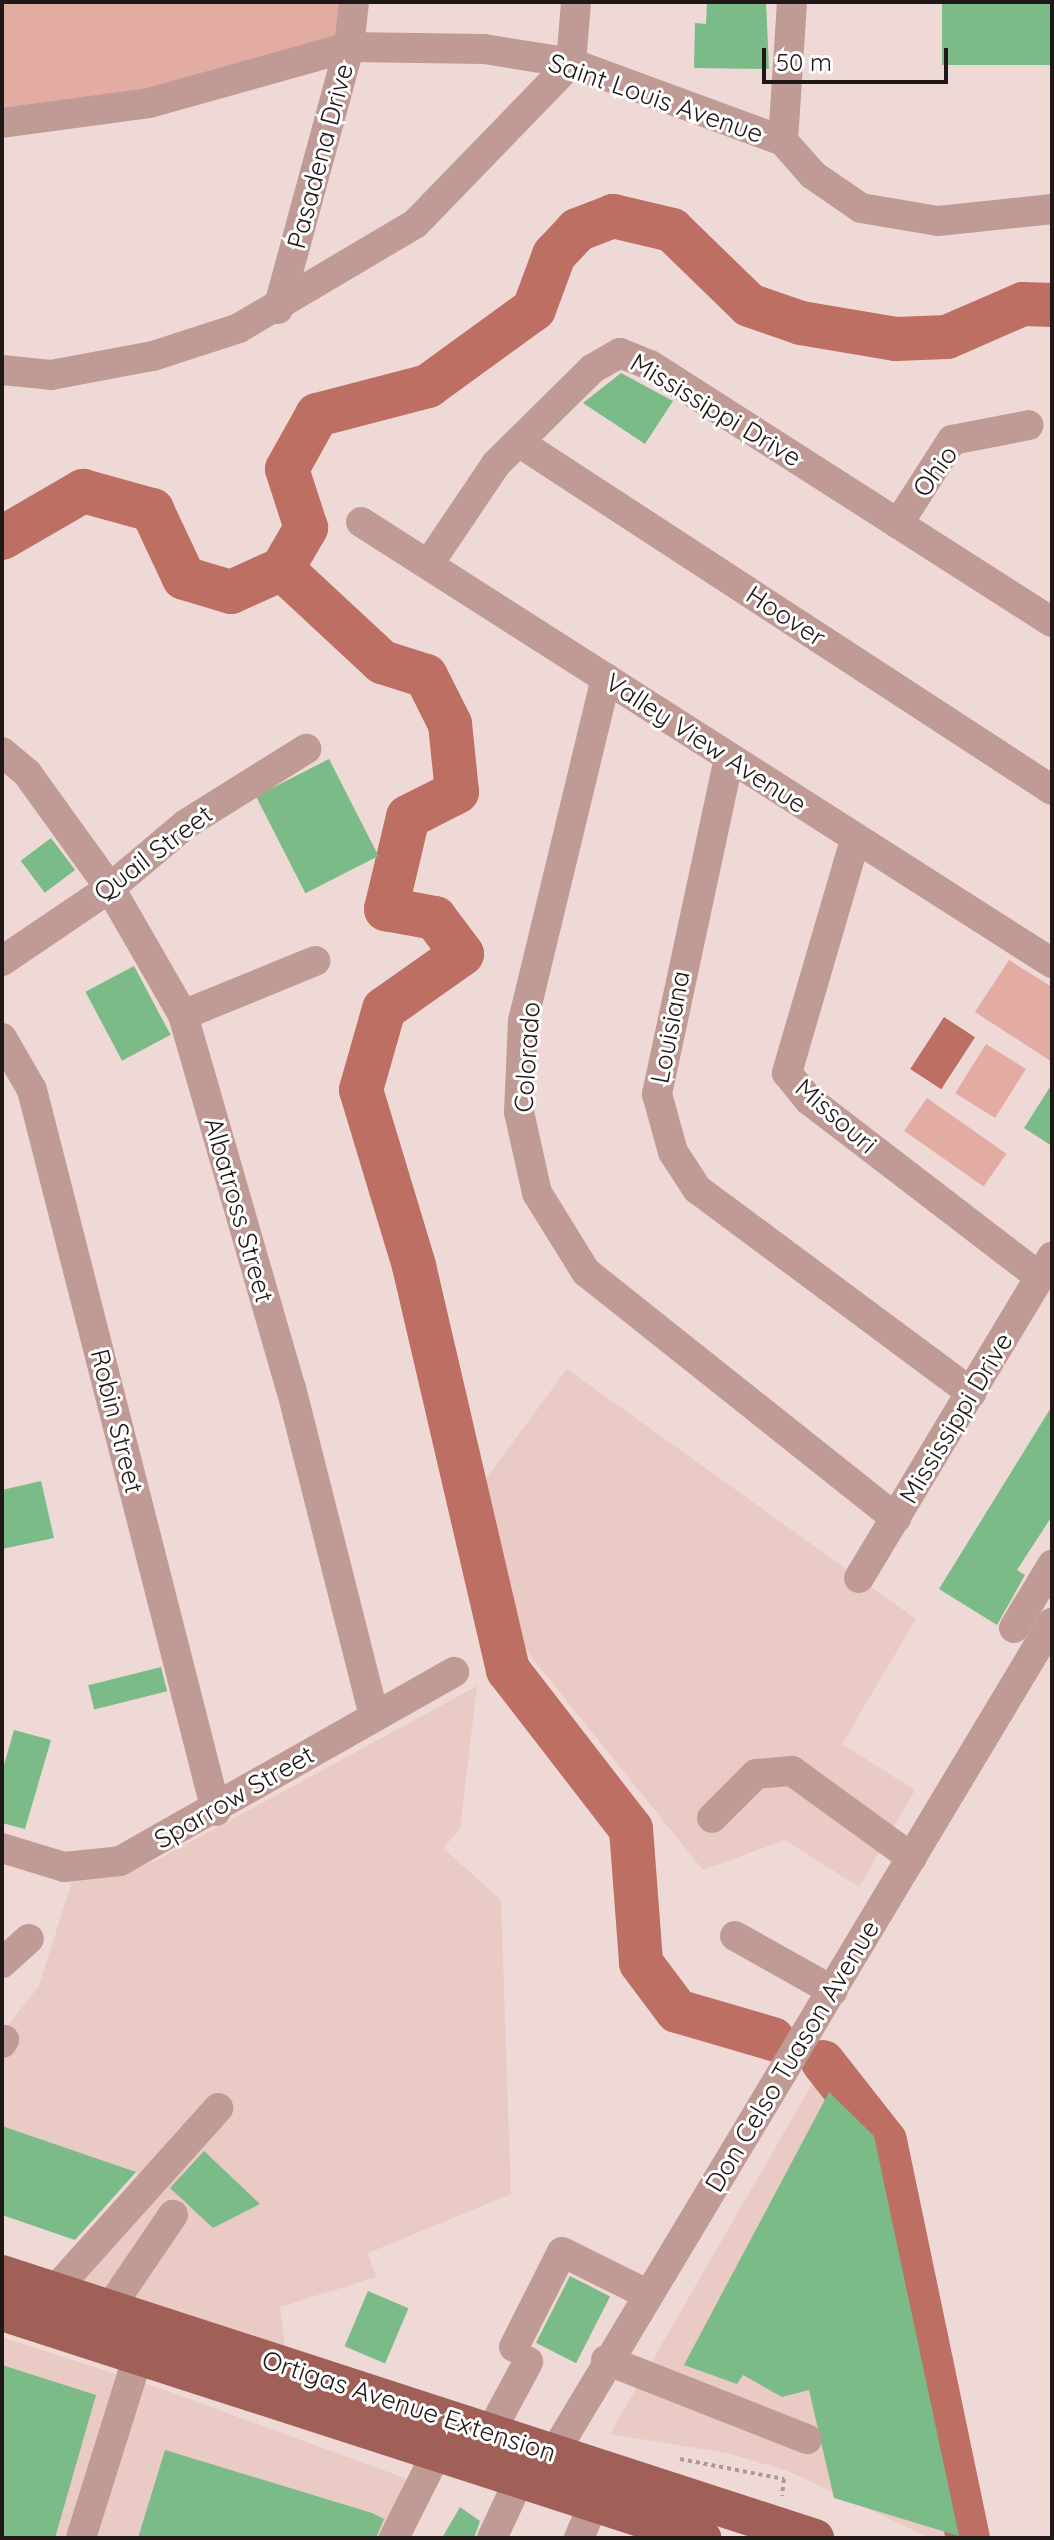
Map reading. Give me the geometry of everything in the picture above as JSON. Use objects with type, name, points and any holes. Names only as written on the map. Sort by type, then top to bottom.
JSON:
[{"type":"main road","name":"Ortigas Avenue Extension","points":[[2,2274],[815,2538]]},
{"type":"main road","name":"Ortigas Avenue Extension","points":[[2,2312],[520,2478],[594,2503],[660,2531],[702,2538]]},
{"type":"street","name":"Pasadena Drive","points":[[278,309],[349,47],[354,2]]},
{"type":"street","points":[[2,370],[51,375],[153,356],[278,309],[415,224],[571,63],[576,2]]},
{"type":"street","points":[[783,141],[792,2]]},
{"type":"street","name":"Saint Louis Avenue","points":[[2,123],[149,103],[349,47],[484,49],[571,63],[783,141],[813,175],[861,208],[938,221],[1052,209]]},
{"type":"street","name":"Mississippi Drive","points":[[430,562],[496,464],[606,357],[634,355],[1052,622]]},
{"type":"street","name":"Ohio","points":[[898,524],[952,440],[1029,425]]},
{"type":"street","name":"Hoover","points":[[520,443],[1052,790]]},
{"type":"street","name":"Valley View Avenue","points":[[361,522],[430,562],[855,840],[1052,963]]},
{"type":"street","name":"Colorado","points":[[606,678],[523,1021],[519,1112],[537,1193],[586,1272],[896,1519]]},
{"type":"street","name":"Quail Street","points":[[2,961],[110,888],[186,824],[306,749]]},
{"type":"street","name":"Albatross Street","points":[[2,752],[27,773],[110,888],[183,1015],[291,1388],[374,1716]]},
{"type":"street","name":"Louisiana","points":[[729,758],[657,1094],[673,1152],[697,1189],[972,1393]]},
{"type":"street","name":"Missouri","points":[[855,840],[787,1073],[809,1100],[1046,1267]]},
{"type":"street","points":[[183,1015],[315,961]]},
{"type":"street","name":"Robin Street","points":[[2,1038],[32,1090],[216,1811]]},
{"type":"street","name":"Mississippi Drive","points":[[859,1578],[1046,1267]]},
{"type":"street","points":[[1014,1628],[1052,1565]]},
{"type":"street","name":"Don Celso Tuason Avenue","points":[[520,2478],[554,2453],[645,2293],[833,1991],[1052,1623]]},
{"type":"street","name":"Sparrow Street","points":[[2,1848],[92,1868],[216,1811],[454,1672]]},
{"type":"street","points":[[712,1818],[756,1774],[792,1771],[912,1858]]},
{"type":"street","points":[[735,1936],[833,1991]]},
{"type":"street","points":[[2,1963],[29,1939]]},
{"type":"street","points":[[54,2291],[218,2108]]},
{"type":"street","points":[[109,2309],[173,2215]]},
{"type":"street","points":[[490,2433],[562,2252],[645,2293]]},
{"type":"street","points":[[81,2538],[138,2356]]},
{"type":"street","points":[[606,2360],[807,2439]]},
{"type":"street","points":[[394,2538],[437,2452]]},
{"type":"street","points":[[492,2538],[520,2478]]},
{"type":"street","points":[[579,2538],[594,2503]]},
{"type":"path","points":[[681,2459],[784,2479]]},
{"type":"shaded area","points":[[2,2],[345,2],[340,38],[113,99],[2,111]]},
{"type":"shaded area","points":[[1009,960],[1052,987],[1052,1062],[975,1012]]},
{"type":"shaded area","points":[[944,1017],[975,1037],[941,1089],[910,1069]]},
{"type":"shaded area","points":[[986,1044],[1026,1069],[995,1118],[955,1093]]},
{"type":"shaded area","points":[[927,1098],[1006,1154],[984,1186],[904,1131]]},
{"type":"shaded area","points":[[567,1369],[916,1619],[842,1744],[915,1790],[859,1887],[785,1840],[703,1870],[525,1649],[486,1478]]},
{"type":"shaded area","points":[[477,1686],[460,1829],[443,1848],[501,1900],[511,2194],[368,2253],[376,2277],[280,2307],[286,2353],[79,2283],[147,2176],[2,2126],[2,2033],[39,1986],[73,1878],[122,1873],[159,1859]]},
{"type":"shaded area","points":[[823,2065],[892,2133],[976,2538],[930,2538],[788,2471],[727,2453],[610,2434]]},
{"type":"shaded area","points":[[2,2337],[159,2388],[410,2480],[383,2538],[2,2538]]},
{"type":"building","points":[[707,2],[766,2],[769,69],[694,68],[695,23],[706,24]]},
{"type":"building","points":[[942,2],[1052,2],[1052,65],[942,65]]},
{"type":"building","points":[[621,373],[673,401],[645,444],[583,403]]},
{"type":"building","points":[[329,759],[378,856],[305,893],[256,796]]},
{"type":"building","points":[[51,838],[75,870],[45,893],[21,861]]},
{"type":"building","points":[[134,966],[171,1035],[122,1061],[85,992]]},
{"type":"building","points":[[1052,1084],[1052,1146],[1024,1128]]},
{"type":"building","points":[[1052,1406],[1052,1516],[1017,1570],[1025,1575],[997,1625],[939,1589]]},
{"type":"building","points":[[41,1481],[54,1538],[2,1549],[2,1490]]},
{"type":"building","points":[[161,1667],[167,1691],[94,1709],[88,1685]]},
{"type":"building","points":[[14,1730],[51,1740],[25,1829],[2,1823],[2,1772]]},
{"type":"building","points":[[829,2092],[874,2136],[959,2536],[834,2498],[809,2390],[782,2397],[743,2375],[737,2384],[684,2365]]},
{"type":"building","points":[[2,2126],[136,2172],[75,2240],[2,2215]]},
{"type":"building","points":[[204,2151],[260,2204],[213,2228],[170,2188]]},
{"type":"building","points":[[570,2276],[610,2296],[576,2363],[536,2343]]},
{"type":"building","points":[[368,2291],[409,2308],[385,2363],[345,2346]]},
{"type":"building","points":[[2,2365],[96,2395],[55,2538],[2,2538]]},
{"type":"building","points":[[165,2450],[384,2519],[376,2538],[138,2538]]},
{"type":"building","points":[[460,2507],[480,2521],[474,2538],[442,2538]]},
{"type":"waterway","points":[[2,538],[83,491],[152,510],[184,578],[231,592],[282,569],[306,528],[287,469],[317,415],[428,386],[534,309],[554,255],[577,230],[613,216],[672,230],[749,305],[801,323],[896,339],[947,337],[1023,304],[1052,305]]},
{"type":"waterway","points":[[282,569],[382,662],[426,676],[450,724],[457,792],[408,817],[386,909],[435,918],[462,954],[384,1009],[361,1090],[414,1266],[508,1670],[631,1829],[641,1963],[677,2011],[773,2039]]},
{"type":"waterway","points":[[823,2062],[885,2141],[968,2538]]}]
